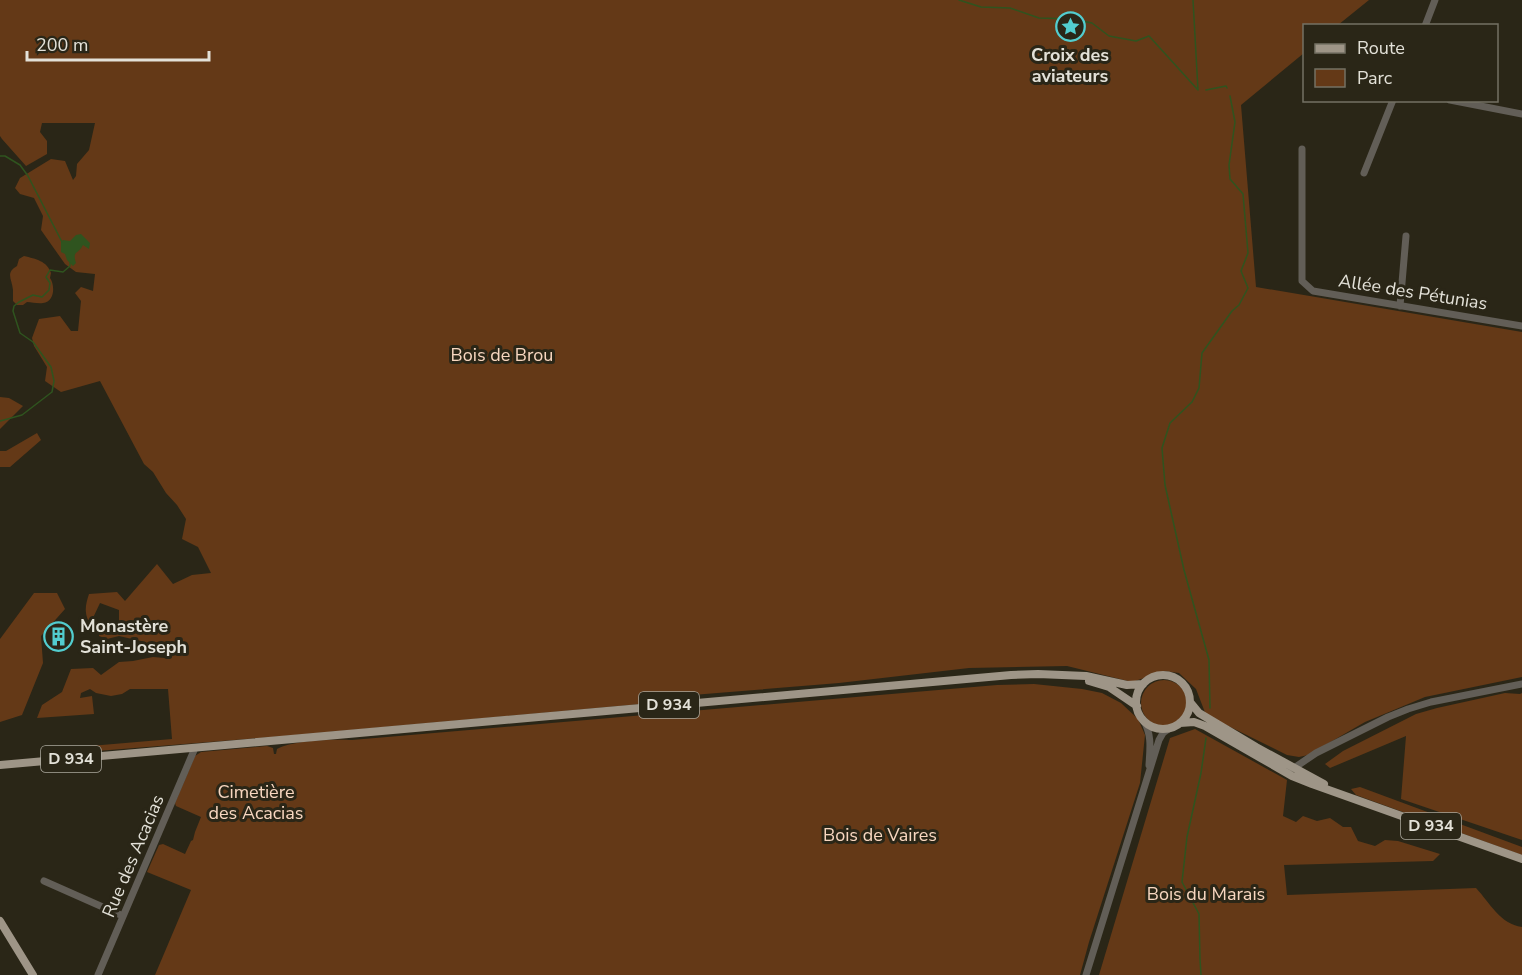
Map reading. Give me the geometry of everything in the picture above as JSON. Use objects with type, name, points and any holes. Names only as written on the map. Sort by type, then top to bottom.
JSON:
[{"type":"main road","name":"D 934","points":[[0,765],[1011,675],[1063,674],[1094,677],[1127,685],[1143,684]]},
{"type":"main road","name":"D 934","points":[[1063,674],[1109,687],[1137,706]]},
{"type":"main road","points":[[1162,675],[1179,680],[1189,694],[1190,702],[1185,717],[1180,723],[1161,729],[1144,721],[1139,714],[1137,697],[1143,684],[1153,677],[1162,675]]},
{"type":"main road","name":"D 934","points":[[1190,702],[1199,713],[1340,794]]},
{"type":"main road","name":"D 934","points":[[1180,723],[1194,722],[1205,726],[1292,776],[1522,859]]},
{"type":"main road","points":[[0,921],[33,975]]},
{"type":"street","points":[[1426,24],[1436,0]]},
{"type":"street","points":[[1364,173],[1392,102]]},
{"type":"street","points":[[1460,102],[1522,114]]},
{"type":"street","name":"Allée des Pétunias","points":[[1302,149],[1302,281],[1313,291],[1522,326]]},
{"type":"street","points":[[1400,306],[1406,236]]},
{"type":"street","points":[[1249,752],[1265,757],[1288,769],[1294,768],[1316,753],[1408,709],[1431,702],[1522,684]]},
{"type":"street","points":[[1144,721],[1150,738],[1148,777]]},
{"type":"street","points":[[1086,975],[1160,740],[1163,733],[1170,728]]},
{"type":"street","name":"Rue des Acacias","points":[[98,975],[195,748]]},
{"type":"street","points":[[44,881],[123,916]]},
{"type":"green space","name":"Bois de Brou","points":[[0,0],[1369,0],[1339,24],[1303,24],[1303,54],[1241,105],[1256,287],[1522,332],[1522,677],[1425,697],[1365,722],[1308,755],[1299,757],[1287,755],[1206,715],[1196,689],[1179,673],[1165,671],[1132,682],[1067,666],[969,668],[839,683],[680,696],[652,703],[97,751],[55,750],[172,739],[168,689],[130,689],[122,694],[111,696],[96,693],[90,689],[81,693],[80,698],[92,696],[94,714],[37,718],[42,705],[62,692],[71,669],[93,668],[101,675],[119,662],[153,657],[165,658],[166,653],[141,641],[119,636],[107,639],[99,636],[100,626],[119,622],[119,610],[100,603],[92,620],[88,620],[86,607],[89,594],[117,592],[125,601],[157,564],[173,584],[192,575],[211,573],[198,547],[182,539],[186,519],[153,472],[144,464],[100,381],[61,392],[45,381],[47,367],[34,346],[32,338],[39,319],[60,316],[71,331],[78,331],[81,301],[75,293],[81,287],[93,291],[95,274],[76,272],[65,264],[41,230],[43,216],[34,198],[20,194],[15,188],[20,178],[51,159],[65,161],[73,180],[76,176],[77,164],[89,150],[95,123],[42,123],[40,132],[47,141],[47,154],[26,166],[0,136]]},
{"type":"green space","points":[[24,256],[40,261],[51,273],[53,293],[47,302],[27,302],[17,305],[13,301],[10,274],[17,266],[19,259]]},
{"type":"green space","points":[[0,397],[9,398],[23,406],[0,429]]},
{"type":"green space","points":[[37,433],[41,440],[10,467],[0,467],[0,451],[6,451]]},
{"type":"green space","points":[[34,593],[57,593],[65,609],[41,636],[43,663],[22,715],[0,722],[0,639]]},
{"type":"green space","points":[[1164,680],[1180,687],[1187,703],[1180,719],[1164,726],[1148,719],[1141,703],[1148,687]]},
{"type":"green space","name":"Bois de Vaires","points":[[1034,684],[1102,693],[1121,703],[1138,719],[1145,735],[1140,783],[1080,975],[155,975],[191,890],[147,872],[159,845],[163,844],[185,854],[193,840],[201,817],[176,806],[175,803],[195,756],[201,752],[267,746],[273,748],[276,754],[277,749],[284,746],[313,741],[352,740],[997,685]]},
{"type":"green space","points":[[1505,693],[1522,693],[1522,840],[1401,799],[1406,736],[1330,768],[1325,764],[1343,751],[1416,714]]},
{"type":"green space","name":"Bois du Marais","points":[[1195,729],[1287,780],[1283,816],[1296,822],[1303,816],[1317,821],[1330,818],[1343,827],[1351,827],[1358,841],[1375,846],[1385,840],[1398,841],[1440,854],[1433,861],[1284,865],[1287,895],[1476,888],[1501,917],[1522,927],[1522,975],[1099,975],[1170,738]]},
{"type":"green space","points":[[1360,787],[1522,847],[1522,855],[1356,795],[1351,789]]},
{"type":"shaded area","points":[[81,234],[90,243],[89,249],[83,245],[75,254],[76,263],[73,266],[61,252],[61,242],[70,241],[76,235]]},
{"type":"waterway","points":[[959,0],[981,7],[1010,8],[1039,18],[1072,19],[1092,23],[1109,36],[1136,41],[1149,36],[1198,90]]},
{"type":"waterway","points":[[1193,0],[1198,90]]},
{"type":"waterway","points":[[1206,90],[1226,86],[1227,88]]},
{"type":"waterway","points":[[1210,708],[1209,660],[1184,570],[1165,485],[1162,448],[1170,423],[1192,402],[1199,388],[1202,353],[1232,311],[1239,305],[1248,288],[1241,271],[1248,253],[1243,194],[1230,179],[1229,165],[1235,122],[1230,96]]},
{"type":"waterway","points":[[0,156],[5,156],[20,165],[28,176],[62,242]]},
{"type":"waterway","points":[[0,421],[22,415],[52,392],[54,381],[51,367],[33,342],[20,333],[13,311],[14,306],[33,295],[42,297],[49,290],[50,283],[46,277],[50,270],[63,272],[70,266],[70,263]]},
{"type":"waterway","points":[[1201,975],[1199,914],[1182,882],[1187,837],[1206,738]]},
{"type":"place","name":"Croix des aviateurs","points":[[1070,26]]},
{"type":"place","name":"Monastère Saint-Joseph","points":[[59,636]]},
{"type":"park label","name":"Cimetière des Acacias","points":[[256,802]]}]
